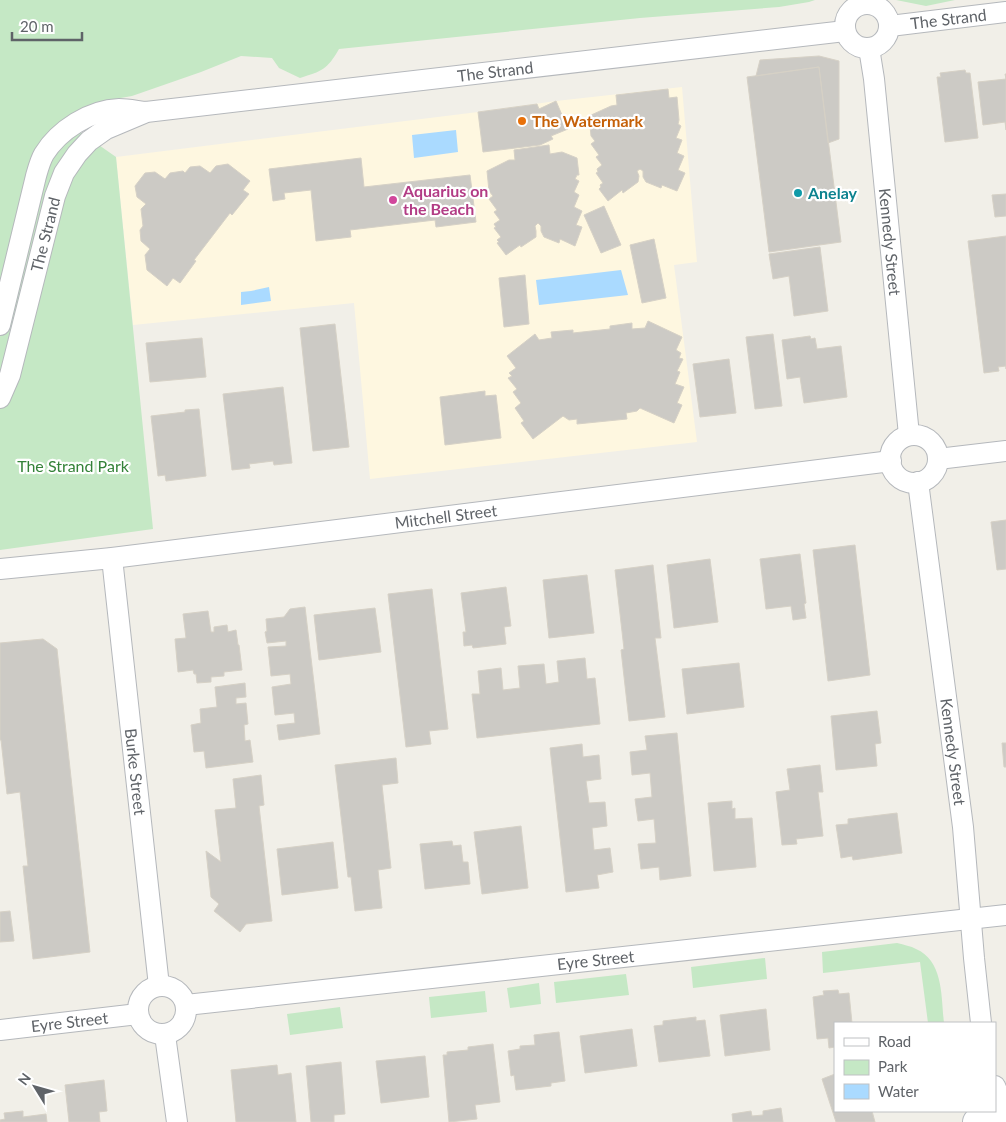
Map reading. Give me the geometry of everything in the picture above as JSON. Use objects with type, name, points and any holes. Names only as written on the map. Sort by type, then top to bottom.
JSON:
[{"type":"main road","points":[[977,1122],[991,1112]]},
{"type":"street","points":[[865,4],[872,4],[885,12],[890,26],[886,38],[876,47],[869,48],[856,46],[847,37],[845,30],[847,16],[851,10],[865,4]]},
{"type":"street","name":"The Strand","points":[[890,26],[1006,12]]},
{"type":"street","name":"The Strand","points":[[0,325],[36,176],[44,155],[56,139],[75,123],[90,116],[119,109],[146,112],[845,30]]},
{"type":"street","name":"Kennedy Street","points":[[869,48],[874,79],[909,436]]},
{"type":"street","name":"The Strand","points":[[0,398],[10,375],[55,196],[64,173],[89,141],[106,129],[146,112]]},
{"type":"street","points":[[909,436],[923,436],[930,440],[937,452],[938,459],[934,472],[930,477],[918,482],[903,480],[893,469],[891,461],[891,454],[897,442],[909,436]]},
{"type":"street","points":[[938,459],[1006,452]]},
{"type":"street","name":"Mitchell Street","points":[[0,568],[112,558],[891,461]]},
{"type":"street","name":"Kennedy Street","points":[[918,482],[964,827],[981,1022]]},
{"type":"street","name":"Burke Street","points":[[112,558],[159,986]]},
{"type":"street","name":"Eyre Street","points":[[186,1005],[1006,915]]},
{"type":"street","points":[[159,986],[174,988],[180,993],[184,998],[187,1013],[180,1028],[165,1035],[150,1032],[144,1027],[138,1014],[138,1006],[145,992],[159,986]]},
{"type":"street","name":"Eyre Street","points":[[0,1030],[138,1014]]},
{"type":"street","points":[[165,1035],[177,1122]]},
{"type":"shaded area","points":[[682,87],[697,262],[674,265],[697,442],[370,479],[354,303],[133,325],[116,157],[556,101]]},
{"type":"green space","name":"The Strand Park","points":[[0,0],[815,0],[779,7],[640,18],[339,49],[323,69],[300,78],[279,68],[272,58],[241,56],[132,96],[98,102],[66,122],[116,157],[153,529],[0,550]]},
{"type":"green space","points":[[896,0],[955,0],[926,6]]},
{"type":"green space","points":[[897,943],[916,949],[932,962],[936,971],[941,992],[944,1022],[928,1022],[920,962],[823,973],[822,952]]},
{"type":"green space","points":[[765,958],[767,979],[693,988],[691,967]]},
{"type":"green space","points":[[626,974],[629,995],[556,1003],[554,982]]},
{"type":"green space","points":[[539,983],[541,1004],[510,1008],[507,988]]},
{"type":"green space","points":[[485,991],[487,1012],[431,1018],[429,997]]},
{"type":"green space","points":[[340,1007],[343,1028],[290,1035],[287,1014]]},
{"type":"water","points":[[456,130],[458,152],[414,158],[412,135]]},
{"type":"water","points":[[621,270],[628,295],[539,305],[536,280]]},
{"type":"water","points":[[269,287],[271,301],[241,305],[241,292]]},
{"type":"building","points":[[819,56],[839,61],[839,139],[828,143],[819,67],[756,76],[760,60]]},
{"type":"building","name":"Anelay","points":[[819,67],[841,242],[769,252],[747,77]]},
{"type":"building","points":[[965,70],[966,73],[970,73],[978,138],[945,142],[937,77],[941,77],[940,73]]},
{"type":"building","points":[[1006,79],[1006,130],[1005,122],[983,125],[978,82]]},
{"type":"building","points":[[668,89],[669,98],[677,97],[678,124],[681,126],[676,138],[682,140],[677,153],[684,156],[678,170],[685,173],[677,191],[662,185],[661,188],[646,182],[643,177],[643,171],[640,169],[637,171],[639,176],[638,182],[623,193],[622,190],[608,201],[599,189],[603,183],[596,173],[598,172],[597,169],[602,165],[596,157],[599,155],[591,144],[595,141],[591,136],[589,116],[617,105],[616,95]]},
{"type":"building","name":"The Watermark","points":[[556,101],[568,129],[551,136],[553,139],[540,145],[483,152],[478,112],[537,104],[539,109]]},
{"type":"building","points":[[549,145],[550,154],[562,152],[577,158],[579,175],[575,179],[579,181],[574,192],[579,195],[574,207],[582,211],[576,225],[582,227],[575,246],[560,239],[559,243],[544,237],[541,226],[538,223],[535,226],[536,237],[506,255],[497,243],[499,242],[497,240],[501,237],[494,228],[496,227],[494,224],[500,220],[494,212],[497,210],[489,199],[493,196],[489,191],[487,171],[509,160],[515,160],[514,150]]},
{"type":"building","name":"Aquarius on the Beach","points":[[361,158],[364,187],[470,175],[476,222],[436,227],[435,220],[350,230],[351,237],[316,241],[311,190],[284,193],[285,199],[273,201],[269,169]]},
{"type":"building","points":[[228,164],[250,181],[243,190],[249,194],[232,215],[230,213],[194,260],[196,261],[180,283],[173,278],[167,286],[147,270],[145,255],[150,249],[141,241],[140,230],[143,226],[141,209],[146,204],[137,197],[135,186],[145,173],[155,172],[165,179],[170,173],[183,171],[185,173],[190,167],[200,166],[210,173],[216,166]]},
{"type":"building","points":[[1006,194],[1006,216],[995,217],[992,195]]},
{"type":"building","points":[[604,206],[621,245],[601,253],[584,215]]},
{"type":"building","points":[[1006,236],[1006,366],[998,367],[999,371],[984,373],[968,241]]},
{"type":"building","points":[[654,239],[666,298],[642,303],[630,245]]},
{"type":"building","points":[[820,247],[828,311],[794,316],[789,276],[773,279],[769,254]]},
{"type":"building","points":[[525,275],[529,324],[504,327],[499,278]]},
{"type":"building","points":[[648,321],[682,337],[676,350],[681,353],[679,358],[683,359],[677,371],[680,372],[675,384],[684,387],[677,403],[682,405],[674,423],[640,408],[637,411],[626,413],[627,419],[577,424],[577,419],[569,420],[563,416],[533,439],[521,423],[524,421],[515,408],[521,403],[513,392],[517,389],[508,378],[512,376],[509,373],[516,368],[507,356],[535,334],[539,340],[552,338],[551,332],[573,330],[573,333],[610,329],[610,326],[632,323],[632,329],[645,328]]},
{"type":"building","points":[[335,324],[349,447],[313,451],[300,328]]},
{"type":"building","points":[[773,334],[782,406],[755,409],[746,337]]},
{"type":"building","points":[[810,336],[811,339],[815,338],[817,349],[841,346],[847,397],[804,403],[800,377],[787,379],[782,340]]},
{"type":"building","points":[[202,338],[206,377],[150,382],[146,343]]},
{"type":"building","points":[[729,359],[736,413],[700,417],[693,364]]},
{"type":"building","points":[[283,387],[292,463],[274,465],[273,461],[249,464],[250,468],[232,470],[223,394]]},
{"type":"building","points":[[485,391],[485,396],[496,395],[501,438],[445,445],[440,397]]},
{"type":"building","points":[[199,409],[206,476],[166,481],[165,475],[158,476],[151,416]]},
{"type":"building","points":[[1006,520],[1006,569],[997,570],[991,522]]},
{"type":"building","points":[[855,545],[870,675],[828,681],[813,550]]},
{"type":"building","points":[[800,554],[806,618],[793,620],[791,606],[766,609],[760,559]]},
{"type":"building","points":[[710,559],[718,622],[674,628],[667,565]]},
{"type":"building","points":[[653,565],[661,638],[655,638],[665,717],[629,721],[621,650],[624,649],[615,570]]},
{"type":"building","points":[[587,575],[594,633],[549,638],[543,580]]},
{"type":"building","points":[[506,587],[511,626],[504,627],[506,644],[473,648],[472,645],[464,646],[463,632],[466,632],[461,593]]},
{"type":"building","points":[[432,589],[448,729],[429,731],[431,744],[406,747],[388,594]]},
{"type":"building","points":[[305,607],[320,734],[279,740],[277,725],[295,723],[294,713],[275,715],[272,687],[291,684],[290,674],[271,676],[268,647],[286,646],[286,641],[267,643],[265,632],[267,631],[266,619],[284,617],[290,609]]},
{"type":"building","points":[[375,608],[381,652],[319,660],[314,615]]},
{"type":"building","points":[[208,611],[211,632],[214,632],[214,627],[227,625],[228,632],[236,630],[242,670],[224,672],[224,676],[211,677],[211,682],[197,683],[196,674],[194,674],[193,670],[178,672],[175,639],[186,638],[183,614]]},
{"type":"building","points":[[43,639],[57,649],[90,952],[33,959],[23,866],[28,866],[20,792],[7,794],[0,740],[0,643]]},
{"type":"building","points":[[585,658],[587,679],[595,678],[600,724],[477,738],[472,694],[480,694],[478,671],[501,668],[503,690],[520,688],[518,666],[544,664],[546,684],[559,682],[557,661]]},
{"type":"building","points":[[739,663],[744,707],[687,714],[682,669]]},
{"type":"building","points":[[245,683],[246,697],[236,698],[236,704],[246,703],[248,724],[244,725],[245,741],[250,740],[253,762],[206,768],[204,751],[194,752],[191,725],[201,723],[200,709],[217,707],[215,687]]},
{"type":"building","points":[[877,711],[881,743],[875,744],[877,766],[836,770],[831,716]]},
{"type":"building","points":[[677,733],[691,876],[660,880],[659,867],[641,869],[638,844],[656,843],[654,819],[638,821],[635,799],[652,797],[650,773],[632,775],[630,752],[647,750],[645,736]]},
{"type":"building","points":[[1002,743],[1006,743],[1006,767],[1004,767]]},
{"type":"building","points":[[582,744],[583,757],[599,755],[601,779],[586,781],[589,803],[605,802],[607,826],[592,828],[594,850],[610,848],[613,872],[597,875],[599,888],[566,892],[550,748]]},
{"type":"building","points":[[396,758],[398,783],[382,785],[391,868],[378,870],[382,908],[355,911],[351,877],[348,877],[335,765]]},
{"type":"building","points":[[820,765],[823,792],[818,792],[823,836],[796,839],[797,844],[782,845],[776,792],[790,790],[787,769]]},
{"type":"building","points":[[261,775],[264,805],[259,806],[272,921],[246,924],[240,932],[214,911],[219,904],[211,897],[206,851],[221,862],[215,810],[236,808],[233,779]]},
{"type":"building","points":[[732,801],[732,809],[735,808],[735,819],[752,818],[756,867],[714,871],[708,803]]},
{"type":"building","points":[[897,813],[902,853],[853,860],[852,856],[841,858],[836,825],[848,824],[848,819]]},
{"type":"building","points":[[521,826],[528,888],[482,894],[474,832]]},
{"type":"building","points":[[452,841],[453,846],[461,845],[463,862],[468,862],[470,884],[425,889],[420,844]]},
{"type":"building","points":[[333,842],[338,888],[282,895],[277,849]]},
{"type":"building","points":[[10,911],[14,941],[0,942],[0,912]]},
{"type":"building","points":[[838,990],[839,994],[849,993],[852,1022],[834,1022],[834,1047],[829,1048],[828,1038],[817,1039],[813,997],[824,995],[823,991]]},
{"type":"building","points":[[766,1009],[770,1050],[725,1056],[720,1015]]},
{"type":"building","points":[[696,1017],[696,1021],[705,1020],[710,1056],[659,1062],[654,1026],[663,1025],[663,1021]]},
{"type":"building","points":[[632,1029],[637,1066],[585,1073],[580,1036]]},
{"type":"building","points":[[559,1032],[565,1081],[551,1083],[551,1086],[516,1090],[514,1075],[511,1076],[508,1051],[520,1049],[520,1046],[535,1045],[534,1035]]},
{"type":"building","points":[[493,1044],[500,1102],[475,1105],[477,1119],[449,1122],[443,1055],[447,1055],[447,1052],[468,1050],[468,1047]]},
{"type":"building","points":[[425,1056],[429,1097],[381,1103],[376,1061]]},
{"type":"building","points":[[341,1062],[345,1114],[334,1115],[334,1122],[311,1122],[306,1066]]},
{"type":"building","points":[[277,1065],[278,1075],[291,1073],[296,1122],[236,1122],[231,1070]]},
{"type":"building","points":[[834,1074],[834,1112],[872,1112],[875,1122],[836,1122],[822,1079]]},
{"type":"building","points":[[104,1080],[107,1111],[99,1112],[100,1122],[69,1122],[65,1085]]},
{"type":"building","points":[[781,1108],[783,1122],[733,1122],[732,1114],[751,1111],[752,1116],[763,1115],[763,1111]]},
{"type":"building","points":[[23,1111],[23,1117],[46,1114],[47,1122],[0,1122],[0,1120],[5,1119],[4,1113]]},
{"type":"place","name":"The Watermark","points":[[522,121]]},
{"type":"place","name":"Anelay","points":[[798,193]]},
{"type":"place","name":"Aquarius on the Beach","points":[[393,200]]}]
